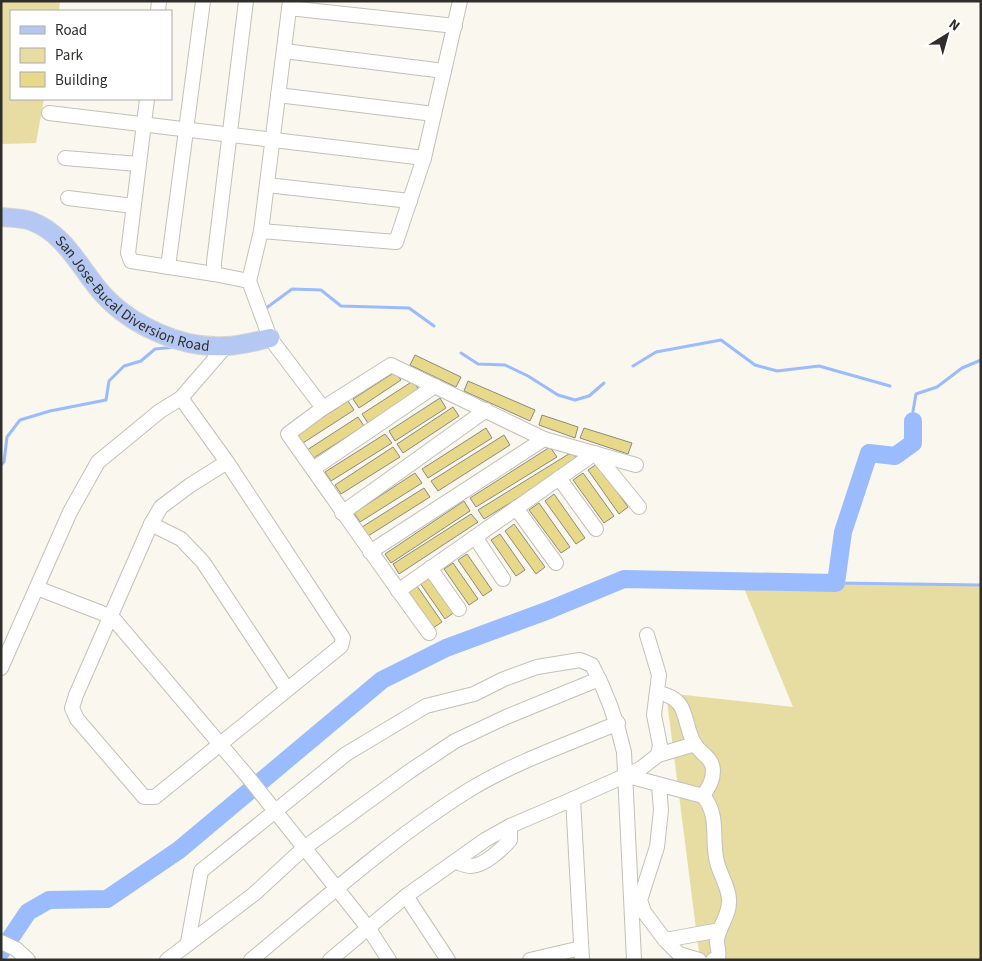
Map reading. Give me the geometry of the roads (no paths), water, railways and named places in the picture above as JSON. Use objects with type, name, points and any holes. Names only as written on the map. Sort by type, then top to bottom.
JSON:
[{"type":"main road","name":"San Jose-Bucal Diversion Road","points":[[1,217],[31,221],[60,239],[101,292],[128,315],[151,329],[191,345],[226,346],[267,330]]},
{"type":"street","points":[[168,267],[203,1]]},
{"type":"street","points":[[214,274],[246,1]]},
{"type":"street","points":[[261,230],[396,242],[424,158],[460,1]]},
{"type":"street","points":[[323,408],[267,330],[249,281],[261,230],[290,4],[455,26]]},
{"type":"street","points":[[284,51],[444,71]]},
{"type":"street","points":[[278,95],[434,114]]},
{"type":"street","points":[[147,100],[128,253],[131,261],[249,281]]},
{"type":"street","points":[[49,113],[186,132],[424,158]]},
{"type":"street","points":[[65,158],[138,164]]},
{"type":"street","points":[[267,185],[410,201]]},
{"type":"street","points":[[68,198],[133,206]]},
{"type":"street","points":[[1,668],[70,512],[98,462],[160,411],[181,398],[226,346]]},
{"type":"street","points":[[429,633],[342,513],[288,434],[323,408],[391,365],[544,439],[636,464]]},
{"type":"street","points":[[313,469],[435,386]]},
{"type":"street","points":[[181,398],[227,462],[343,638],[340,646],[155,797],[144,797],[77,720],[72,708],[151,524],[161,507],[189,486],[227,462]]},
{"type":"street","points":[[342,513],[486,410]]},
{"type":"street","points":[[370,552],[544,439]]},
{"type":"street","points":[[398,591],[595,453]]},
{"type":"street","points":[[595,453],[639,507]]},
{"type":"street","points":[[559,478],[596,529]]},
{"type":"street","points":[[516,508],[556,563]]},
{"type":"street","points":[[151,524],[181,539],[204,562],[287,689]]},
{"type":"street","points":[[475,537],[503,579]]},
{"type":"street","points":[[430,568],[459,609]]},
{"type":"street","points":[[37,588],[112,617],[218,745],[248,777],[369,929],[389,960]]},
{"type":"street","points":[[647,636],[659,675],[659,693],[654,715],[660,745],[658,756]]},
{"type":"street","points":[[188,942],[201,871],[346,754],[426,706],[474,694],[504,679],[537,668],[568,661],[587,661],[592,665],[618,723],[624,752],[634,960]]},
{"type":"street","points":[[167,960],[188,942],[254,894],[304,848],[410,770],[455,741],[506,717],[599,679]]},
{"type":"street","points":[[659,693],[671,695],[682,708],[695,744],[706,754],[713,769],[711,784],[703,796]]},
{"type":"street","points":[[250,960],[427,818],[470,790],[509,770],[618,723]]},
{"type":"street","points":[[330,960],[406,896],[485,840],[510,826],[651,763],[658,756],[695,744]]},
{"type":"street","points":[[624,775],[703,796],[708,802],[714,817],[717,863],[727,883],[729,898],[729,912],[717,940],[718,958],[713,960]]},
{"type":"street","points":[[659,785],[661,810],[657,847],[640,900],[644,912],[665,940],[679,954],[699,960]]},
{"type":"street","points":[[530,960],[581,954],[579,873],[574,799]]},
{"type":"street","points":[[406,896],[448,960]]},
{"type":"street","points":[[665,940],[720,930]]},
{"type":"street","points":[[1,942],[16,949],[28,960]]},
{"type":"waterway","points":[[265,309],[292,289],[321,290],[341,306],[409,308],[434,326]]},
{"type":"waterway","points":[[633,366],[656,352],[721,340],[755,365],[777,371],[819,366],[890,386]]},
{"type":"waterway","points":[[1,465],[4,462],[7,437],[20,420],[50,411],[106,400],[109,381],[124,366],[141,361],[155,349],[176,347]]},
{"type":"waterway","points":[[461,353],[478,364],[505,365],[528,376],[558,395],[575,400],[589,396],[604,383]]},
{"type":"waterway","points":[[913,411],[916,394],[937,387],[962,368],[981,360]]},
{"type":"waterway","points":[[1,952],[28,912],[49,900],[107,899],[179,850],[382,680],[446,648],[549,610],[624,579],[836,583],[843,532],[869,453],[895,456],[913,443],[913,421]]},
{"type":"waterway","points":[[836,583],[981,585]]}]
